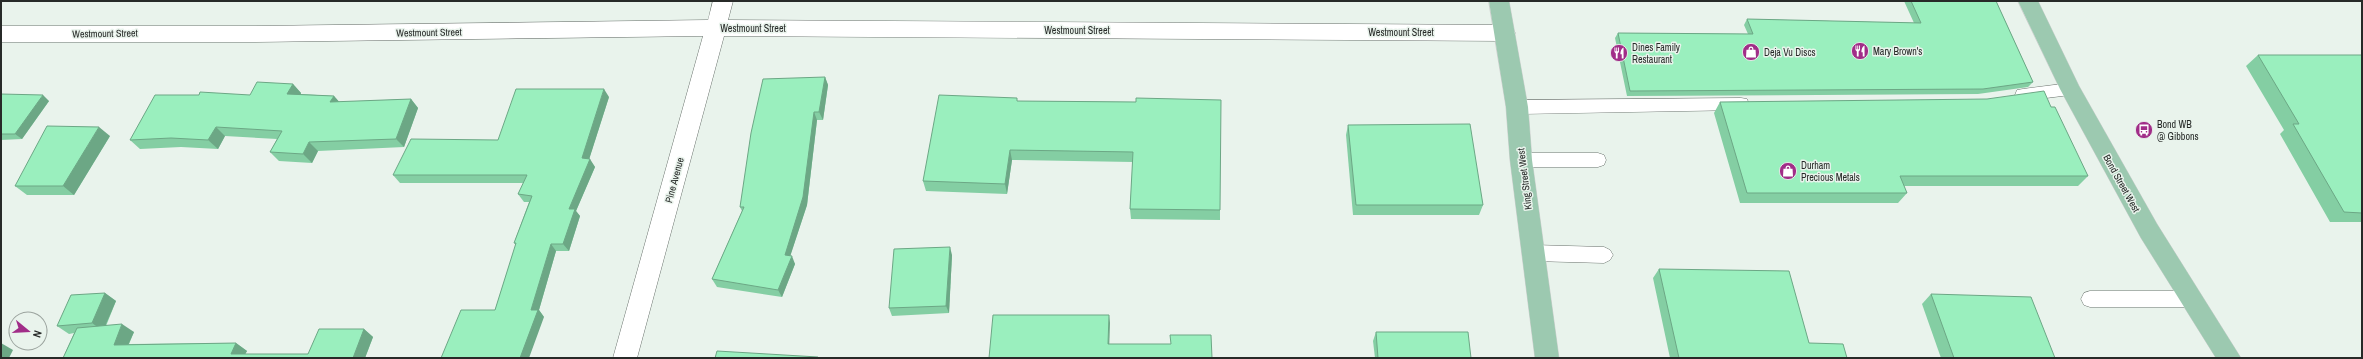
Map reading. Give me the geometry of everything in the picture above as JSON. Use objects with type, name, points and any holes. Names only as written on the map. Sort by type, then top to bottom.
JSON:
[{"type":"main road","name":"King Street West","points":[[1499,1],[1517,107],[1521,160],[1547,358]]},
{"type":"main road","name":"Bond Street West","points":[[2028,1],[2070,89],[2149,231],[2229,358]]},
{"type":"street","name":"Pine Avenue","points":[[625,358],[723,1]]},
{"type":"street","name":"Westmount Street","points":[[1,34],[256,34],[716,28],[1505,33]]},
{"type":"lane","points":[[2006,98],[2070,89]]},
{"type":"lane","points":[[1517,107],[1755,104]]},
{"type":"lane","points":[[1521,160],[1598,160]]},
{"type":"lane","points":[[1533,254],[1604,255]]},
{"type":"lane","points":[[2090,299],[2192,299]]},
{"type":"building","points":[[1911,1],[1996,1],[2033,82],[1983,89],[1630,91],[1618,33],[1753,34],[1747,19],[1921,23]]},
{"type":"building","points":[[2258,55],[2362,55],[2362,213],[2344,212],[2293,124],[2299,124]]},
{"type":"building","points":[[825,77],[819,112],[814,112],[803,197],[785,255],[792,256],[778,290],[712,279],[744,207],[740,207],[751,133],[763,79]]},
{"type":"building","points":[[257,82],[293,84],[287,94],[334,96],[330,102],[411,99],[396,139],[309,142],[303,154],[270,152],[282,131],[216,127],[208,140],[171,138],[130,140],[155,95],[199,95],[200,92],[250,95]]},
{"type":"building","points":[[516,89],[604,89],[582,158],[590,159],[569,209],[575,209],[563,244],[551,244],[531,310],[538,310],[520,358],[441,358],[461,310],[495,310],[516,243],[514,243],[532,196],[518,194],[527,175],[393,175],[411,139],[498,140]]},
{"type":"building","points":[[2044,91],[2051,107],[2055,107],[2088,176],[1900,176],[1907,193],[1747,193],[1720,102],[1987,99]]},
{"type":"building","points":[[1,94],[43,95],[15,134],[1,134]]},
{"type":"building","points":[[939,95],[1017,98],[1017,101],[1136,102],[1136,98],[1221,100],[1220,210],[1130,209],[1133,152],[1010,150],[1005,184],[923,181]]},
{"type":"building","points":[[1470,124],[1483,205],[1356,205],[1348,125]]},
{"type":"building","points":[[47,126],[99,127],[63,186],[15,186]]},
{"type":"building","points":[[950,247],[946,306],[889,308],[894,249]]},
{"type":"building","points":[[1659,269],[1789,271],[1809,343],[1843,344],[1847,358],[1679,358]]},
{"type":"building","points":[[105,293],[92,323],[57,326],[71,295]]},
{"type":"building","points":[[1931,294],[2031,297],[2055,358],[1954,358]]},
{"type":"building","points":[[993,315],[1109,315],[1108,344],[1171,344],[1170,335],[1211,335],[1212,358],[989,358]]},
{"type":"building","points":[[122,324],[114,345],[236,343],[231,354],[308,354],[319,329],[364,329],[353,358],[63,358],[77,328]]},
{"type":"building","points":[[1376,332],[1468,332],[1471,358],[1378,358]]},
{"type":"building","points":[[717,351],[818,357],[818,358],[715,358]]},
{"type":"place","name":"Mary Brown's","points":[[1860,51]]},
{"type":"place","name":"Deja Vu Discs","points":[[1751,52]]},
{"type":"place","name":"Dines Family Restaurant","points":[[1619,53]]},
{"type":"place","name":"Bond WB @ Gibbons","points":[[2144,130]]},
{"type":"place","name":"Durham Precious Metals","points":[[1788,171]]}]
